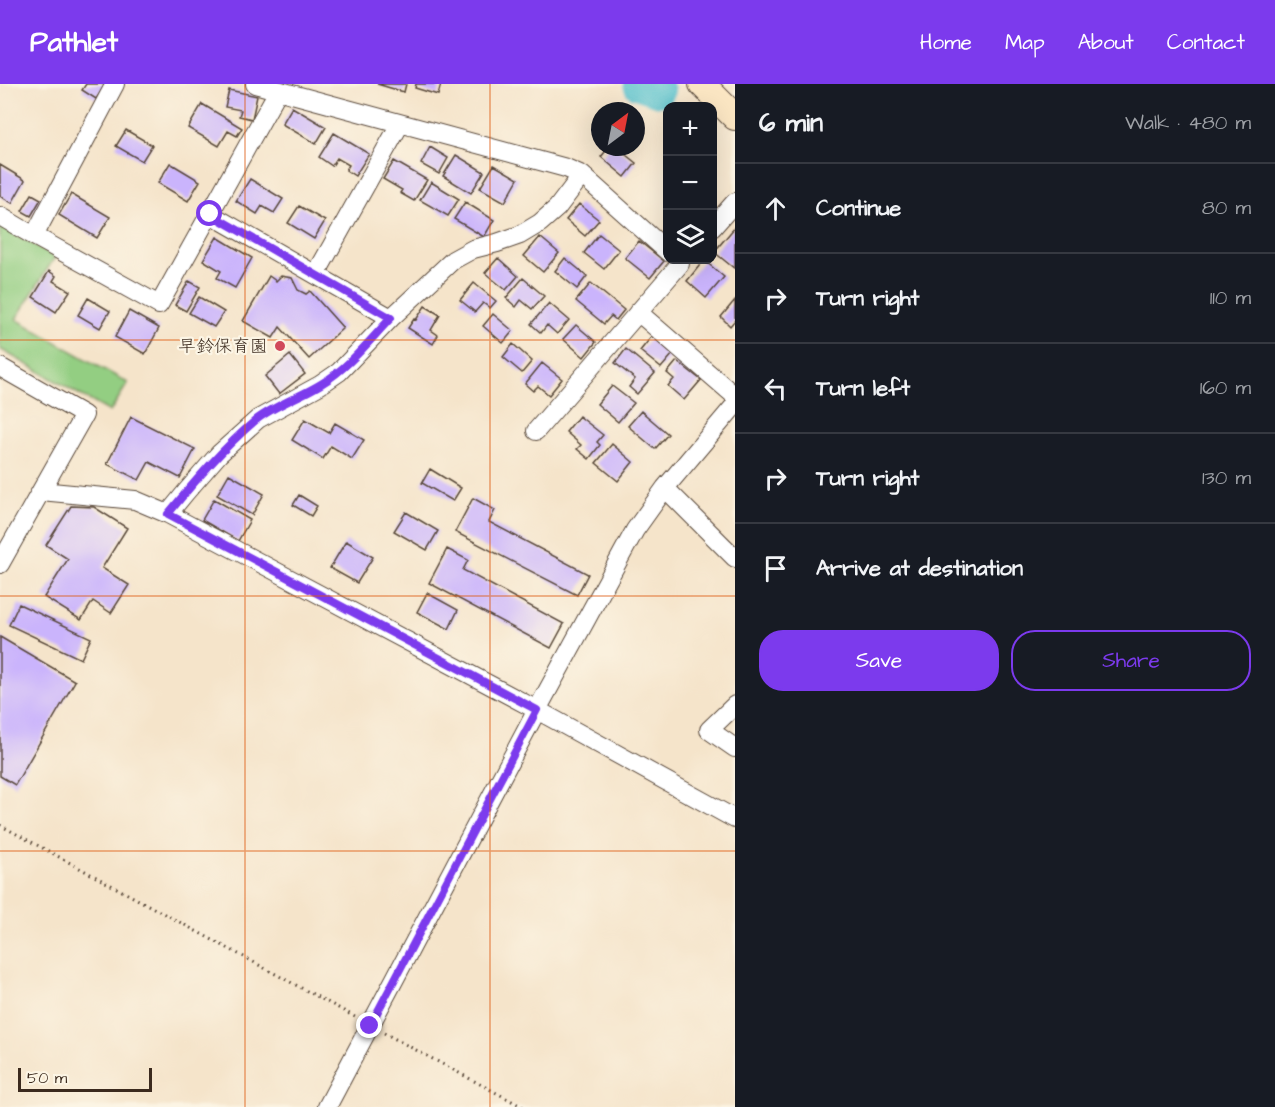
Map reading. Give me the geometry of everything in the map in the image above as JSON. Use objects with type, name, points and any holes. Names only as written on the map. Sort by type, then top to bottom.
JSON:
[{"type":"street","points":[[34,236],[115,84]]},
{"type":"street","points":[[255,84],[566,168],[582,176],[663,247]]},
{"type":"street","points":[[702,84],[735,117]]},
{"type":"street","points":[[0,216],[159,305],[278,90]]},
{"type":"street","points":[[316,274],[400,124]]},
{"type":"street","points":[[168,514],[219,454],[258,419],[339,372],[391,318],[453,260],[473,249],[520,235],[540,223],[557,208],[582,176]]},
{"type":"street","points":[[717,222],[735,202]]},
{"type":"street","points":[[210,214],[391,318]]},
{"type":"street","points":[[536,431],[638,312],[673,264]]},
{"type":"street","points":[[638,312],[735,396]]},
{"type":"street","points":[[0,367],[84,415],[0,564]]},
{"type":"street","points":[[327,1107],[635,530],[665,488],[735,405]]},
{"type":"street","points":[[665,488],[735,558]]},
{"type":"street","points":[[41,491],[135,500],[168,514],[537,710],[735,819]]},
{"type":"street","points":[[735,705],[709,730],[735,748]]},
{"type":"path","points":[[0,825],[523,1107]]},
{"type":"green space","points":[[0,225],[55,257],[16,319],[128,383],[110,412],[0,349]]},
{"type":"building","points":[[86,84],[106,84],[96,99],[82,90]]},
{"type":"building","points":[[377,84],[406,84],[404,92]]},
{"type":"building","points":[[416,84],[441,84],[438,95],[415,88]]},
{"type":"building","points":[[229,90],[257,96],[252,119],[239,116],[241,110],[225,107]]},
{"type":"building","points":[[202,104],[242,128],[237,136],[228,131],[219,146],[188,128]]},
{"type":"building","points":[[292,107],[326,127],[316,144],[282,124]]},
{"type":"building","points":[[126,130],[152,145],[142,161],[116,146]]},
{"type":"building","points":[[334,133],[369,154],[355,176],[346,170],[349,165],[337,158],[332,166],[319,157]]},
{"type":"building","points":[[430,147],[448,158],[439,174],[421,164]]},
{"type":"building","points":[[456,155],[484,172],[471,193],[443,176]]},
{"type":"building","points":[[627,156],[636,163],[625,177],[601,157]]},
{"type":"building","points":[[394,161],[427,180],[414,201],[400,193],[402,190],[383,179]]},
{"type":"building","points":[[170,163],[200,181],[188,201],[158,183]]},
{"type":"building","points":[[0,165],[25,180],[12,203],[0,196]]},
{"type":"building","points":[[494,165],[518,179],[505,202],[480,188]]},
{"type":"building","points":[[250,179],[283,199],[274,213],[262,206],[257,214],[236,201]]},
{"type":"building","points":[[431,182],[459,199],[448,216],[420,200]]},
{"type":"building","points":[[32,194],[41,199],[31,216],[22,211]]},
{"type":"building","points":[[71,194],[110,217],[97,238],[59,215]]},
{"type":"building","points":[[465,202],[494,220],[484,237],[454,219]]},
{"type":"building","points":[[579,204],[599,220],[585,236],[566,220]]},
{"type":"building","points":[[299,206],[325,221],[314,239],[288,223]]},
{"type":"building","points":[[735,227],[735,269],[717,254],[717,248]]},
{"type":"building","points":[[599,234],[619,250],[604,269],[584,253]]},
{"type":"building","points":[[217,237],[252,258],[235,288],[217,278],[221,271],[203,260]]},
{"type":"building","points":[[540,237],[559,253],[543,272],[524,256]]},
{"type":"building","points":[[639,241],[663,262],[650,278],[625,258]]},
{"type":"building","points":[[498,258],[518,276],[506,290],[485,273]]},
{"type":"building","points":[[565,258],[587,276],[577,289],[555,271]]},
{"type":"building","points":[[701,264],[709,264],[724,277],[706,298],[687,281]]},
{"type":"building","points":[[49,271],[56,276],[53,281],[70,291],[56,312],[33,297]]},
{"type":"building","points":[[269,276],[276,281],[281,276],[292,278],[298,290],[306,294],[310,291],[343,328],[309,359],[280,327],[273,338],[243,321]]},
{"type":"building","points":[[523,278],[544,296],[532,309],[521,300],[516,307],[506,298]]},
{"type":"building","points":[[189,281],[200,287],[186,311],[175,305]]},
{"type":"building","points":[[474,283],[496,301],[490,308],[483,303],[475,312],[460,300]]},
{"type":"building","points":[[591,283],[624,310],[616,320],[611,316],[604,324],[576,301]]},
{"type":"building","points":[[199,297],[224,312],[214,327],[189,313]]},
{"type":"building","points":[[88,298],[110,311],[100,328],[78,315]]},
{"type":"building","points":[[735,300],[735,320],[730,326],[721,317]]},
{"type":"building","points":[[549,303],[569,320],[557,334],[547,325],[541,333],[531,324]]},
{"type":"building","points":[[425,306],[440,315],[431,330],[438,335],[433,344],[408,328]]},
{"type":"building","points":[[129,311],[159,328],[145,354],[115,337]]},
{"type":"building","points":[[493,314],[513,331],[503,343],[483,326]]},
{"type":"building","points":[[576,325],[596,342],[584,357],[563,339]]},
{"type":"building","points":[[652,336],[673,354],[661,368],[640,351]]},
{"type":"building","points":[[513,344],[532,361],[522,373],[503,357]]},
{"type":"building","points":[[626,349],[655,373],[637,394],[629,387],[635,379],[615,363]]},
{"type":"building","points":[[290,355],[305,374],[279,394],[265,376]]},
{"type":"building","points":[[677,361],[701,380],[684,400],[668,386],[674,379],[667,373]]},
{"type":"building","points":[[542,363],[562,379],[549,395],[538,386],[533,391],[525,384]]},
{"type":"building","points":[[612,386],[634,403],[618,422],[597,404]]},
{"type":"building","points":[[641,411],[668,434],[655,449],[628,426]]},
{"type":"building","points":[[579,416],[603,435],[597,442],[600,445],[589,459],[577,449],[581,445],[566,432]]},
{"type":"building","points":[[131,417],[195,449],[180,478],[149,462],[139,480],[107,464]]},
{"type":"building","points":[[305,419],[329,433],[335,423],[364,440],[352,459],[331,446],[323,459],[292,440]]},
{"type":"building","points":[[612,444],[633,462],[618,481],[596,463]]},
{"type":"building","points":[[430,469],[461,488],[453,501],[422,483]]},
{"type":"building","points":[[229,474],[264,494],[252,515],[217,495]]},
{"type":"building","points":[[299,495],[317,506],[311,516],[293,505]]},
{"type":"building","points":[[473,498],[495,510],[489,522],[588,574],[577,595],[455,532]]},
{"type":"building","points":[[214,499],[250,520],[238,541],[202,520]]},
{"type":"building","points":[[71,506],[94,507],[127,528],[102,568],[129,585],[111,613],[93,601],[81,620],[44,597],[68,559],[46,545]]},
{"type":"building","points":[[406,512],[438,531],[427,550],[394,531]]},
{"type":"building","points":[[346,541],[373,557],[357,583],[330,568]]},
{"type":"building","points":[[447,549],[468,560],[463,570],[564,624],[551,648],[429,583]]},
{"type":"building","points":[[427,593],[458,610],[449,629],[417,612]]},
{"type":"building","points":[[19,604],[91,638],[81,659],[9,625]]},
{"type":"building","points":[[0,637],[75,681],[15,785],[0,776]]},
{"type":"waterway","points":[[639,84],[659,91]]},
{"type":"place","name":"早鈴保育園","points":[[280,346]]},
{"type":"route","points":[[210,214],[391,318],[339,372],[258,419],[219,454],[168,514],[537,710],[370,1026]]}]
